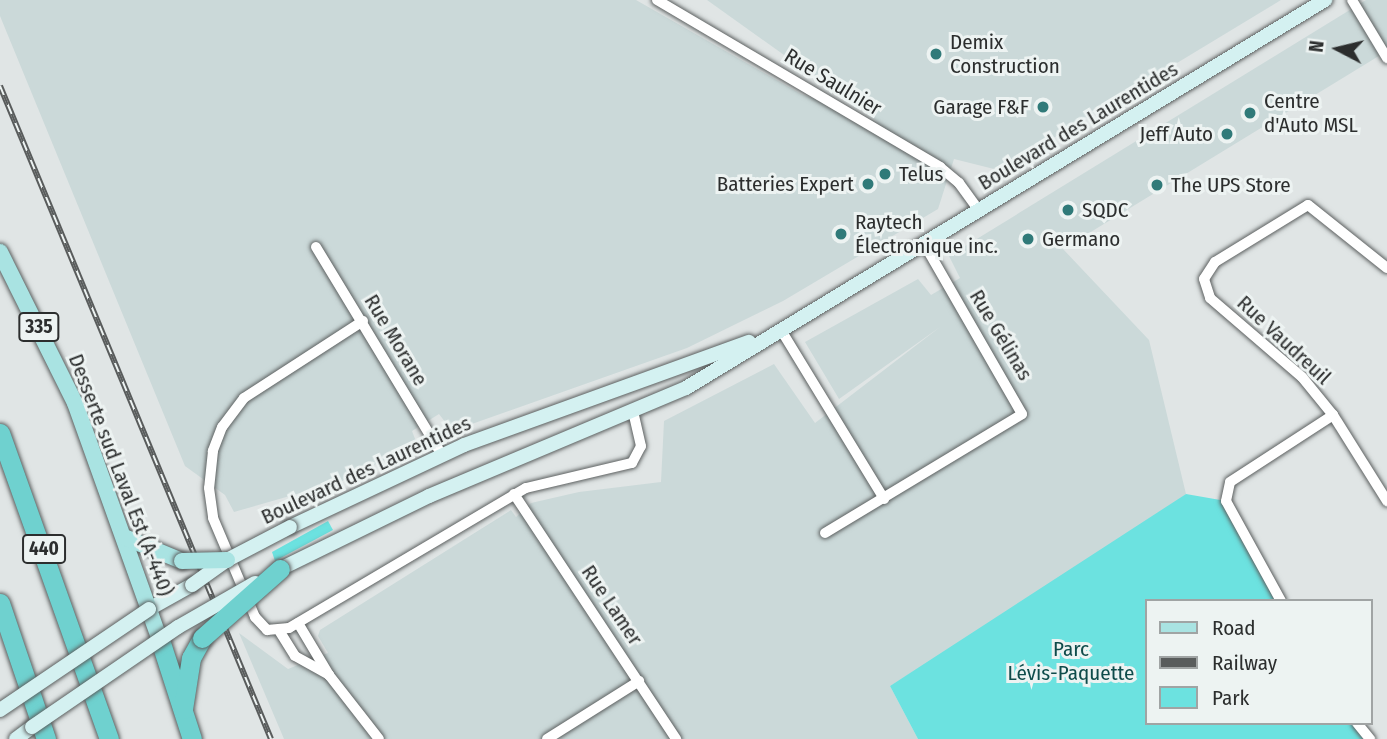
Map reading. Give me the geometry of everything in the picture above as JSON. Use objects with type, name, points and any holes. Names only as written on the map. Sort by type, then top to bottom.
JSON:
[{"type":"highway","name":"440","points":[[0,433],[108,739]]},
{"type":"highway","points":[[183,710],[191,658],[202,638],[280,569]]},
{"type":"highway","points":[[0,603],[46,739]]},
{"type":"highway","points":[[160,640],[192,739]]},
{"type":"main road","name":"Boulevard des Laurentides","points":[[16,739],[160,640],[280,569],[412,504],[695,383],[1325,0]]},
{"type":"main road","name":"Desserte sud Laval Est (A-440)","points":[[0,252],[75,403],[160,640]]},
{"type":"main road","name":"Boulevard des Laurentides","points":[[0,710],[149,609],[227,560],[290,527],[442,454],[781,330]]},
{"type":"main road","points":[[124,537],[171,559],[227,560]]},
{"type":"street","name":"Rue Saulnier","points":[[657,0],[940,167],[959,183],[979,211]]},
{"type":"street","points":[[1352,0],[1387,58]]},
{"type":"street","name":"Rue Vaudreuil","points":[[1387,268],[1308,205],[1215,262],[1204,279],[1210,298],[1302,377],[1333,415],[1387,500]]},
{"type":"street","name":"Rue Gélinas","points":[[825,533],[1022,414],[925,245]]},
{"type":"street","name":"Rue Morane","points":[[316,247],[442,454]]},
{"type":"street","points":[[329,675],[295,656],[280,632],[260,626],[220,539],[209,498],[213,451],[228,418],[249,394],[363,321]]},
{"type":"street","points":[[781,330],[884,499]]},
{"type":"street","points":[[280,632],[513,494],[543,482],[632,463],[641,446],[633,411]]},
{"type":"street","points":[[1280,599],[1226,501],[1230,482],[1333,415]]},
{"type":"street","name":"Rue Lamer","points":[[513,494],[676,739]]},
{"type":"street","points":[[298,623],[329,675],[379,739]]},
{"type":"street","points":[[547,739],[639,681]]},
{"type":"street","points":[[1359,725],[1370,739]]},
{"type":"shaded area","points":[[0,0],[636,0],[801,94],[878,122],[707,0],[1281,0],[1025,155],[994,169],[954,159],[938,209],[783,301],[687,348],[452,431],[439,414],[412,431],[417,444],[342,481],[234,512],[225,495],[185,466],[0,16]]},
{"type":"shaded area","points":[[1366,0],[1387,0],[1387,51],[1063,249],[1149,340],[1186,494],[1109,549],[890,686],[918,739],[284,739],[239,633],[288,669],[328,653],[318,636],[320,630],[511,510],[516,517],[531,503],[579,492],[661,482],[664,421],[774,364],[815,423],[940,327],[839,399],[805,342],[918,279],[931,295],[960,278],[949,256]]},
{"type":"green space","name":"Parc Lévis-Paquette","points":[[1186,494],[1226,501],[1284,599],[1146,599],[1146,725],[1360,725],[1370,739],[918,739],[890,686]]},
{"type":"green space","points":[[328,521],[333,530],[275,561],[272,552]]},
{"type":"railway","points":[[0,86],[271,739]]},
{"type":"place","name":"Demix Construction","points":[[936,54]]},
{"type":"place","name":"Garage F&F","points":[[1043,107]]},
{"type":"place","name":"Centre d'Auto MSL","points":[[1250,113]]},
{"type":"place","name":"Jeff Auto","points":[[1227,134]]},
{"type":"place","name":"Telus","points":[[885,174]]},
{"type":"place","name":"Batteries Expert","points":[[868,184]]},
{"type":"place","name":"The UPS Store","points":[[1157,185]]},
{"type":"place","name":"SQDC","points":[[1068,210]]},
{"type":"place","name":"Raytech Électronique inc.","points":[[841,234]]},
{"type":"place","name":"Germano","points":[[1028,239]]}]
